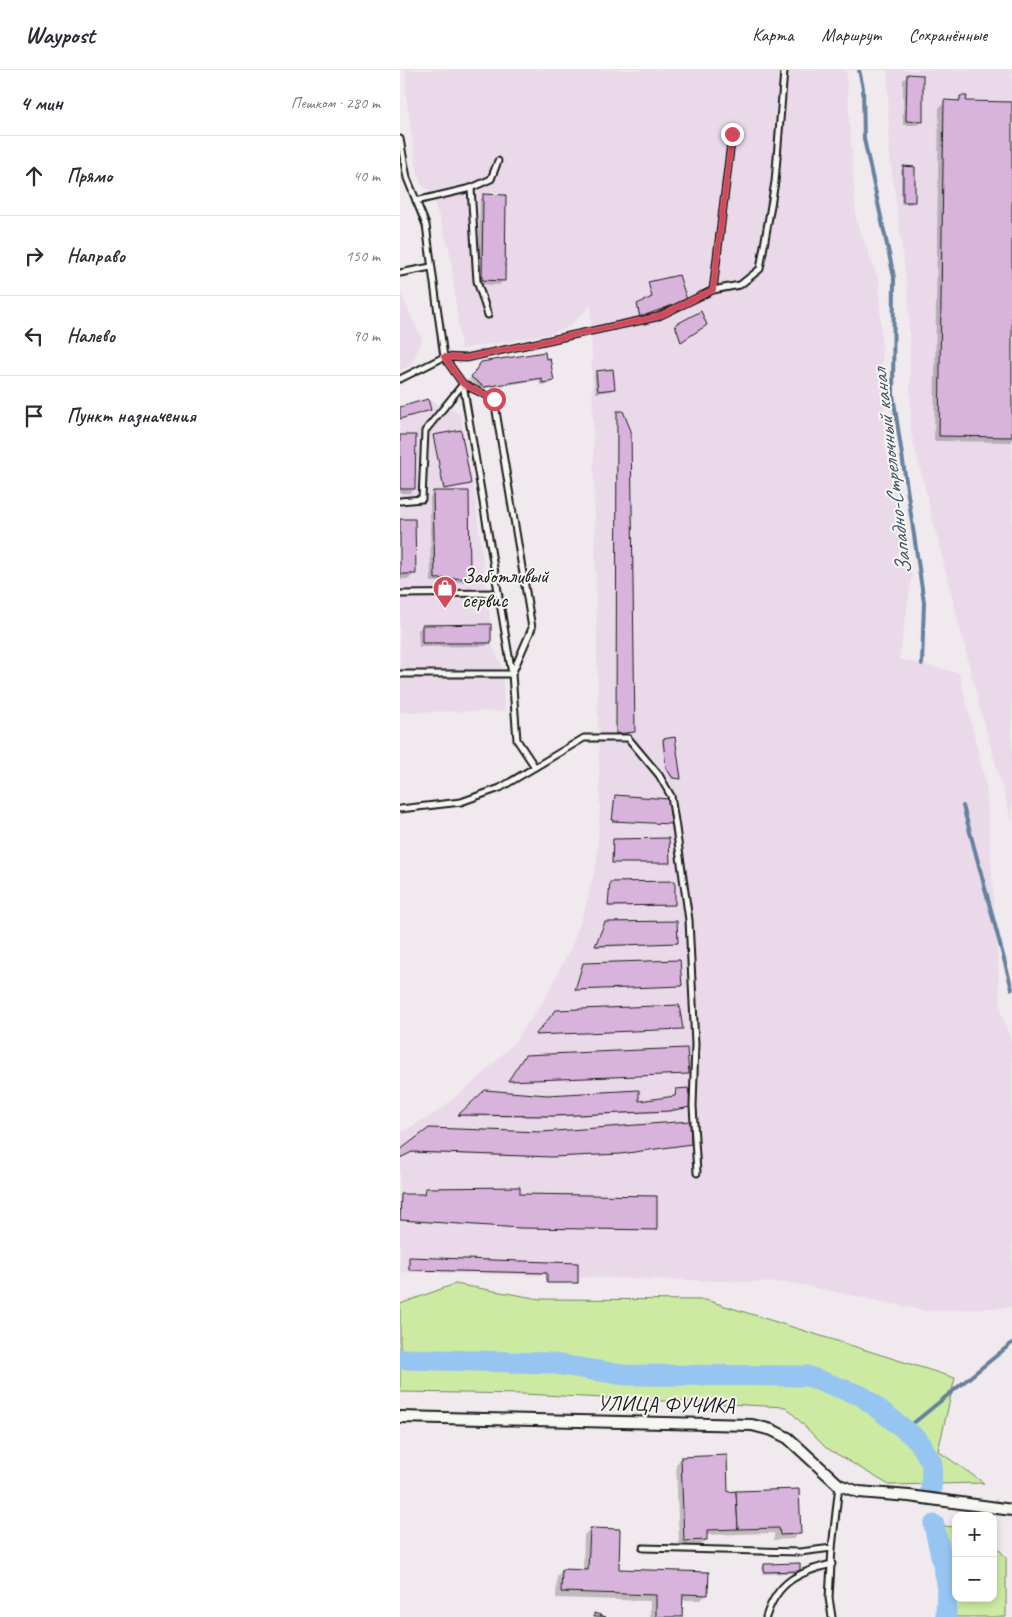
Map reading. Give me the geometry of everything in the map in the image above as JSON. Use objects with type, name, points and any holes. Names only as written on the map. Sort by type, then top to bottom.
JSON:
[{"type":"street","name":"УЛИЦА ФУЧИКА","points":[[400,1417],[752,1425],[772,1430],[788,1438],[839,1485],[859,1492],[909,1496],[1012,1510]]},
{"type":"lane","points":[[400,379],[444,357],[466,358],[657,317],[713,290],[740,285],[760,269],[775,182],[784,71]]},
{"type":"lane","points":[[713,290],[732,134]]},
{"type":"lane","points":[[400,139],[407,178],[426,225],[444,357],[463,384],[512,674],[517,740],[535,767]]},
{"type":"lane","points":[[416,201],[471,188],[491,179],[498,161]]},
{"type":"lane","points":[[471,188],[477,281],[488,316]]},
{"type":"lane","points":[[400,273],[432,267]]},
{"type":"lane","points":[[400,500],[422,499],[425,431],[463,384]]},
{"type":"lane","points":[[463,384],[494,399],[532,628],[512,674]]},
{"type":"lane","points":[[400,594],[498,593]]},
{"type":"lane","points":[[400,674],[512,674]]},
{"type":"lane","points":[[400,810],[461,802],[500,788],[584,738],[628,738],[659,775],[670,796],[689,920],[695,1044],[693,1106],[697,1173]]},
{"type":"lane","points":[[832,1617],[829,1598],[839,1485]]},
{"type":"lane","points":[[643,1548],[800,1552],[832,1548]]},
{"type":"lane","points":[[766,1617],[772,1599],[786,1583],[815,1568],[832,1564]]},
{"type":"shaded area","points":[[406,70],[846,70],[856,220],[879,281],[885,444],[912,576],[899,659],[959,673],[986,785],[1001,1013],[1012,1043],[1012,1307],[927,1311],[793,1283],[400,1272],[400,1133],[436,1113],[479,1078],[514,1043],[546,997],[571,948],[586,906],[597,861],[600,808],[591,305],[569,327],[548,334],[461,349],[450,251],[431,192],[421,184],[417,170],[406,94]]},
{"type":"shaded area","points":[[888,70],[1012,70],[1012,821],[981,712],[911,432],[909,301],[889,147]]},
{"type":"shaded area","points":[[400,284],[401,294],[422,340],[414,359],[409,366],[400,371]]},
{"type":"shaded area","points":[[428,399],[460,414],[474,490],[491,624],[491,643],[502,667],[504,711],[400,712],[400,407]]},
{"type":"green space","points":[[455,1284],[540,1299],[706,1300],[955,1378],[938,1451],[984,1483],[889,1485],[825,1447],[786,1407],[523,1394],[400,1392],[400,1304]]},
{"type":"green space","points":[[942,1526],[952,1527],[952,1596]]},
{"type":"green space","points":[[997,1547],[1006,1558],[1006,1617],[955,1617],[953,1602],[997,1602]]},
{"type":"building","points":[[907,74],[923,75],[923,122],[906,121]]},
{"type":"building","points":[[960,96],[967,96],[966,101],[1012,102],[1012,437],[939,436],[944,100],[960,101]]},
{"type":"building","points":[[903,166],[915,167],[915,202],[903,202]]},
{"type":"building","points":[[483,194],[506,195],[505,281],[482,280]]},
{"type":"building","points":[[679,275],[687,300],[640,317],[637,304],[652,297],[648,282]]},
{"type":"building","points":[[701,311],[707,325],[681,342],[675,325]]},
{"type":"building","points":[[545,352],[546,359],[550,358],[554,381],[542,383],[542,378],[484,387],[471,377],[481,362]]},
{"type":"building","points":[[613,369],[615,389],[598,391],[596,371]]},
{"type":"building","points":[[428,399],[431,410],[400,419],[400,407]]},
{"type":"building","points":[[617,411],[623,411],[631,431],[635,732],[616,734]]},
{"type":"building","points":[[461,430],[471,484],[444,489],[433,435]]},
{"type":"building","points":[[400,435],[416,435],[415,489],[400,489]]},
{"type":"building","points":[[433,491],[469,491],[470,578],[435,579]]},
{"type":"building","points":[[400,519],[415,519],[416,574],[400,574]]},
{"type":"building","points":[[491,624],[491,643],[422,643],[422,625]]},
{"type":"building","points":[[675,737],[681,779],[673,778],[666,768],[663,739]]},
{"type":"building","points":[[615,795],[669,799],[671,824],[612,821]]},
{"type":"building","points":[[669,838],[670,863],[612,863],[613,839]]},
{"type":"building","points":[[675,881],[675,905],[608,906],[610,882]]},
{"type":"building","points":[[677,921],[678,943],[595,946],[605,922]]},
{"type":"building","points":[[680,960],[682,986],[575,990],[583,963]]},
{"type":"building","points":[[679,1005],[683,1029],[535,1035],[556,1010]]},
{"type":"building","points":[[687,1048],[689,1074],[508,1081],[525,1055]]},
{"type":"building","points":[[688,1088],[691,1107],[669,1111],[552,1116],[458,1115],[485,1090],[547,1095],[639,1090],[639,1101],[675,1096],[676,1089]]},
{"type":"building","points":[[690,1121],[691,1144],[621,1154],[552,1157],[412,1152],[400,1158],[400,1150],[429,1128],[542,1132]]},
{"type":"building","points":[[520,1187],[520,1194],[657,1196],[657,1230],[520,1228],[400,1220],[401,1194],[424,1194],[425,1188]]},
{"type":"building","points":[[409,1257],[578,1263],[578,1283],[547,1283],[547,1273],[409,1270]]},
{"type":"building","points":[[727,1455],[728,1492],[736,1491],[738,1529],[707,1530],[707,1540],[684,1541],[681,1457]]},
{"type":"building","points":[[799,1489],[801,1534],[780,1535],[779,1528],[738,1529],[736,1491]]},
{"type":"building","points":[[590,1528],[620,1529],[619,1569],[709,1572],[708,1595],[683,1594],[682,1617],[656,1617],[656,1595],[561,1592],[562,1569],[588,1570]]},
{"type":"building","points":[[800,1563],[800,1571],[764,1572],[764,1564]]},
{"type":"building","points":[[594,1613],[606,1617],[594,1617]]},
{"type":"waterway","name":"Западно-Стрелочный канал","points":[[859,70],[863,88],[864,139],[894,277],[893,395],[924,602],[922,664]]},
{"type":"waterway","name":"Западно-Стрелочный канал","points":[[963,806],[1012,989]]},
{"type":"waterway","name":"Западно-Стрелочный канал","points":[[905,1430],[1012,1343]]},
{"type":"waterway","points":[[400,1359],[549,1363],[624,1375],[807,1376],[862,1396],[918,1440],[932,1463],[931,1490]]},
{"type":"waterway","points":[[934,1525],[947,1582],[946,1617]]},
{"type":"place","name":"Заботливый сервис","points":[[445,609]]},
{"type":"route","points":[[494,399],[463,384],[444,357],[466,358],[657,317],[713,290],[732,134]]}]
